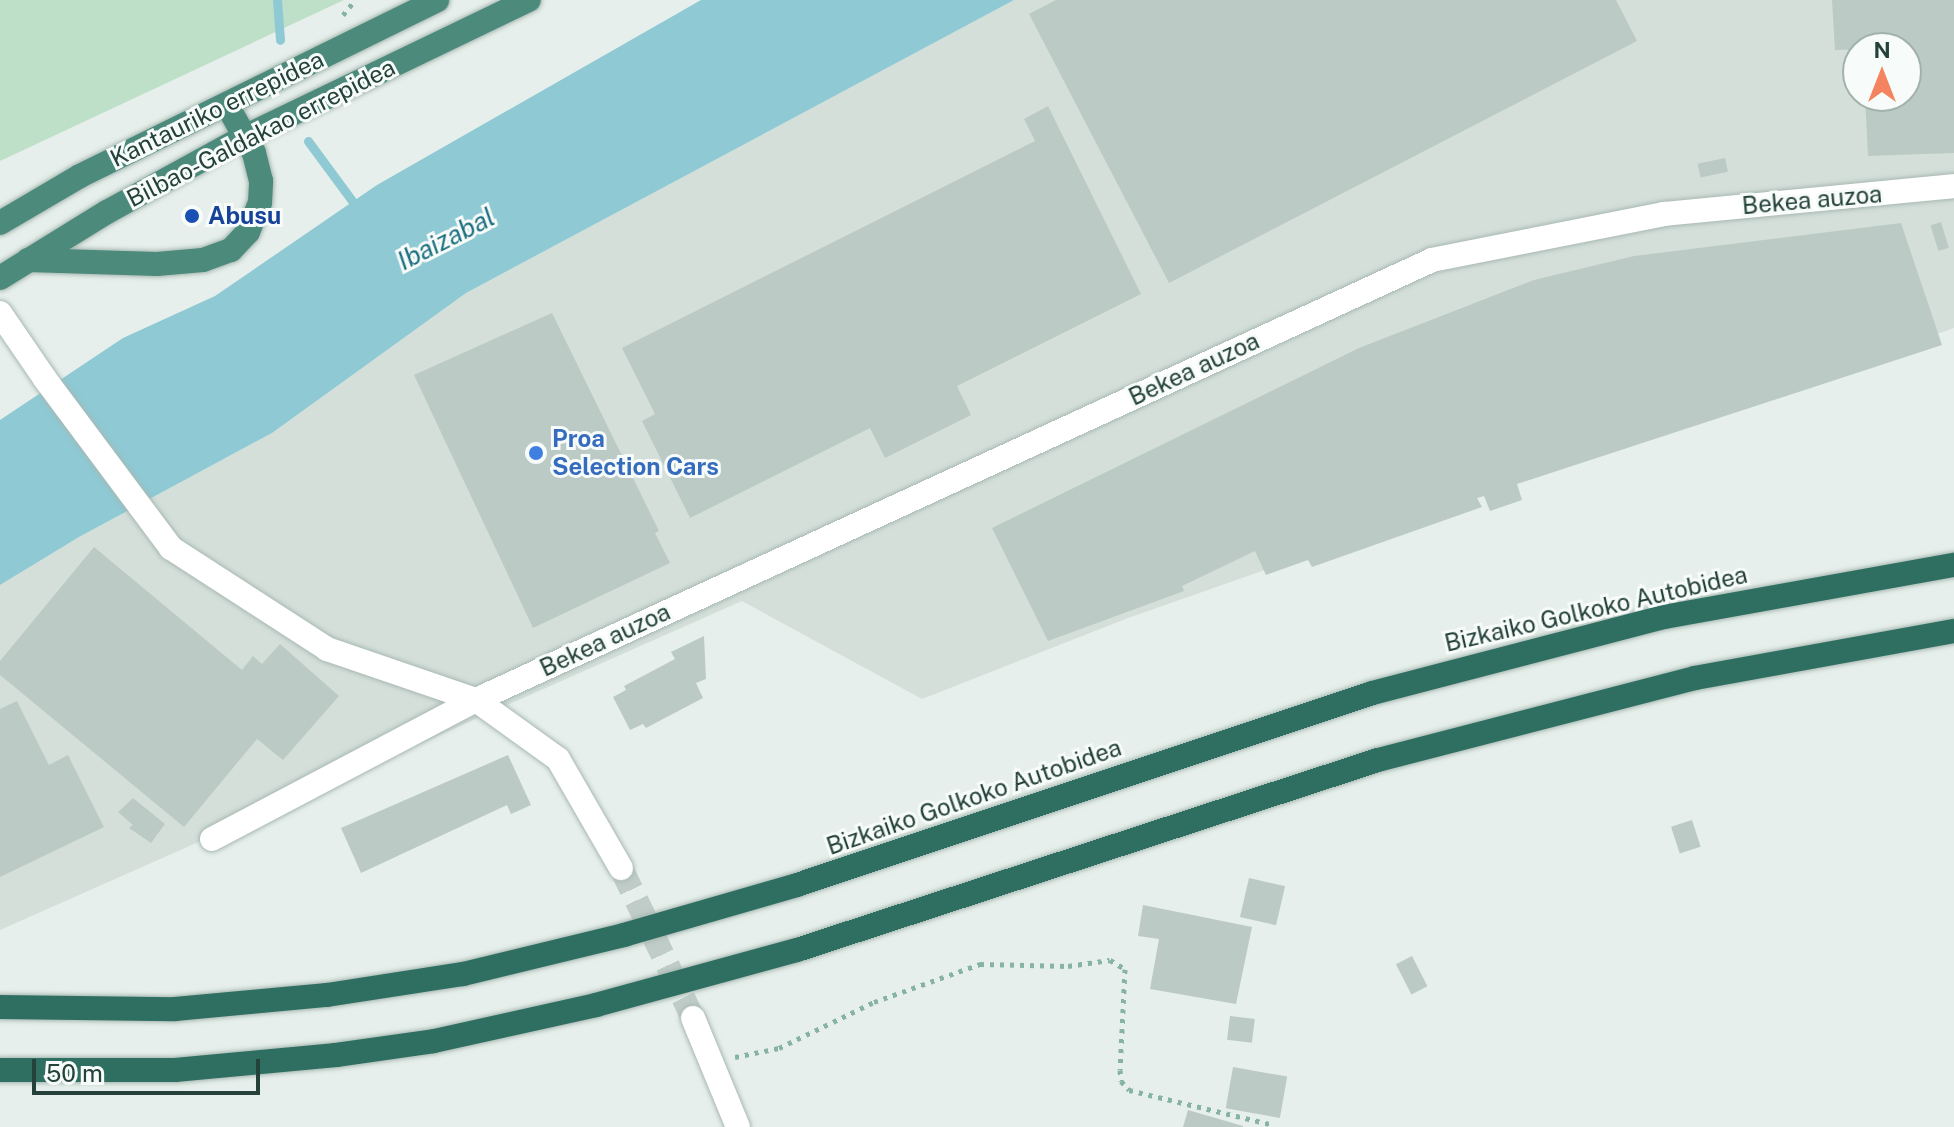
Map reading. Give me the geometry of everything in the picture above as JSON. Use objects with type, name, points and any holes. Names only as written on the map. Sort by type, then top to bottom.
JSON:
[{"type":"highway","name":"Kantauriko errepidea","points":[[0,223],[80,176],[437,0]]},
{"type":"highway","name":"Bilbao-Galdakao errepidea","points":[[0,278],[107,212],[244,137],[529,0]]},
{"type":"highway","points":[[28,260],[157,264],[203,260],[231,250],[248,232],[260,203],[261,181],[254,153],[227,105]]},
{"type":"highway","name":"Bizkaiko Golkoko Autobidea","points":[[0,1007],[175,1009],[327,995],[463,974],[624,935],[797,885],[1372,693],[1664,617],[1954,565]]},
{"type":"highway","points":[[0,1070],[175,1070],[336,1055],[434,1041],[552,1015],[797,950],[1378,760],[1695,678],[1954,631]]},
{"type":"street","name":"Bekea auzoa","points":[[212,839],[476,700],[1432,260],[1664,214],[1954,186]]},
{"type":"street","points":[[0,313],[45,379],[171,548],[327,649],[476,700],[558,759],[621,868]]},
{"type":"street","points":[[693,1018],[738,1127]]},
{"type":"path","points":[[710,1059],[758,1055],[779,1048],[874,1002],[980,964],[1068,966],[1110,960],[1125,969],[1120,1070],[1121,1081],[1129,1090],[1274,1125]]},
{"type":"shaded area","points":[[1014,0],[1954,0],[1954,328],[1128,618],[922,699],[742,601],[0,930],[0,585],[79,537],[272,433],[466,293]]},
{"type":"green space","points":[[0,0],[344,0],[0,161]]},
{"type":"water","name":"Ibaizabal","points":[[701,0],[1014,0],[466,293],[272,433],[79,537],[0,585],[0,420],[123,338],[215,296],[377,185]]},
{"type":"building","points":[[1056,0],[1616,0],[1637,41],[1169,283],[1029,14]]},
{"type":"building","points":[[1832,0],[1954,0],[1954,153],[1868,156],[1866,112],[1922,112],[1922,32],[1842,32],[1842,50],[1835,50]]},
{"type":"building","points":[[1048,106],[1141,294],[957,386],[971,415],[885,458],[870,428],[690,518],[642,421],[655,414],[622,348],[1035,141],[1024,119]]},
{"type":"building","points":[[1725,158],[1728,172],[1701,178],[1698,164]]},
{"type":"building","points":[[1941,222],[1949,248],[1938,251],[1930,225]]},
{"type":"building","points":[[1901,223],[1942,345],[1517,484],[1522,500],[1490,511],[1484,496],[1477,498],[1482,507],[1312,567],[1308,560],[1266,575],[1255,551],[1182,586],[1184,591],[1048,641],[992,528],[1359,348],[1534,280],[1634,256]]},
{"type":"building","name":"Proa Selection Cars","points":[[552,313],[659,531],[655,533],[670,563],[533,628],[414,375]]},
{"type":"building","points":[[94,547],[242,670],[253,656],[262,664],[280,644],[339,696],[283,760],[257,739],[184,827],[0,675],[0,661]]},
{"type":"building","points":[[704,636],[706,679],[696,683],[703,698],[646,728],[643,724],[630,730],[613,697],[626,690],[624,686],[675,659],[671,652]]},
{"type":"building","points":[[17,701],[49,765],[68,755],[104,827],[0,877],[0,709]]},
{"type":"building","points":[[508,755],[531,805],[511,814],[507,805],[361,873],[341,828]]},
{"type":"building","points":[[133,798],[165,824],[151,843],[129,828],[133,825],[118,812]]},
{"type":"building","points":[[1692,820],[1701,847],[1680,853],[1671,827]]},
{"type":"building","points":[[1249,878],[1285,886],[1276,925],[1240,917]]},
{"type":"building","points":[[1143,905],[1252,927],[1236,1004],[1150,989],[1159,939],[1138,936]]},
{"type":"building","points":[[1412,956],[1427,986],[1411,994],[1396,964]]},
{"type":"building","points":[[1230,1016],[1255,1019],[1252,1043],[1227,1040]]},
{"type":"building","points":[[1233,1067],[1287,1077],[1280,1118],[1226,1108]]},
{"type":"building","points":[[1188,1110],[1243,1126],[1243,1127],[1183,1127]]},
{"type":"waterway","points":[[277,0],[280,40]]},
{"type":"waterway","points":[[308,141],[361,213]]},
{"type":"tunnel","points":[[621,868],[693,1018]]},
{"type":"place","name":"Abusu","points":[[192,216]]},
{"type":"place","name":"Proa Selection Cars","points":[[536,453]]}]
